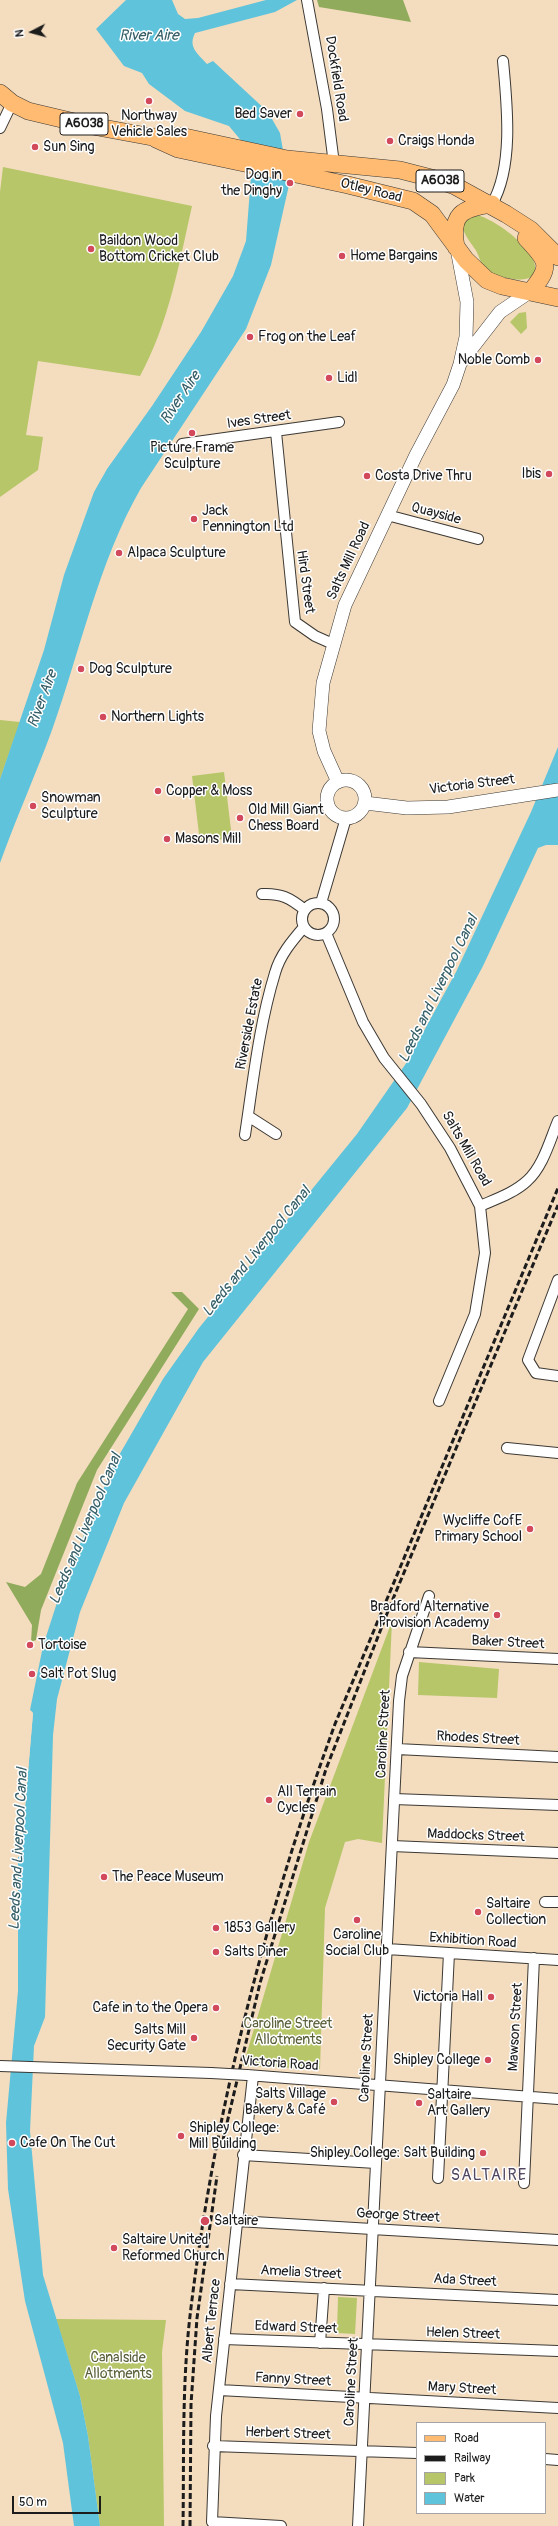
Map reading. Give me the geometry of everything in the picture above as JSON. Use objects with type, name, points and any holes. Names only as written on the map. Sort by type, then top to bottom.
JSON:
[{"type":"main road","name":"Otley Road","points":[[6,98],[28,111],[53,118],[152,137],[180,136],[226,152],[288,166],[348,185],[403,198],[421,206],[432,214],[466,260],[487,280],[502,286],[558,298]]},
{"type":"main road","name":"Otley Road","points":[[288,166],[334,164],[418,174],[455,186],[492,204],[542,239],[558,257]]},
{"type":"main road","points":[[334,164],[337,173],[348,185]]},
{"type":"main road","name":"A6038","points":[[456,247],[454,226],[459,215],[474,207],[492,204]]},
{"type":"main road","name":"A6038","points":[[514,220],[520,232],[535,247],[545,265],[544,276],[531,291]]},
{"type":"street","name":"Dockfield Road","points":[[307,0],[327,109],[334,164]]},
{"type":"street","points":[[492,204],[499,192],[508,135],[503,61]]},
{"type":"street","points":[[0,127],[6,98]]},
{"type":"street","name":"Salts Mill Road","points":[[338,782],[324,751],[319,731],[323,683],[345,605],[387,515],[453,385],[460,364],[466,337],[467,302],[456,247]]},
{"type":"street","name":"Salts Mill Road","points":[[460,364],[500,312],[531,291]]},
{"type":"street","name":"Ives Street","points":[[182,444],[340,422]]},
{"type":"street","name":"Hird Street","points":[[276,432],[295,622],[315,636],[333,644]]},
{"type":"street","name":"Quayside","points":[[387,515],[478,539]]},
{"type":"street","points":[[344,780],[356,783],[364,793],[365,803],[360,812],[346,818],[333,812],[328,804],[329,791],[338,782],[344,780]]},
{"type":"street","name":"Victoria Street","points":[[365,803],[407,808],[448,807],[558,790]]},
{"type":"street","points":[[321,903],[346,818]]},
{"type":"street","points":[[262,894],[277,894],[291,899],[305,910]]},
{"type":"street","points":[[315,903],[321,903],[329,907],[334,918],[333,926],[326,933],[316,935],[304,927],[302,919],[305,910],[315,903]]},
{"type":"street","name":"Riverside Estate","points":[[245,1135],[262,1030],[275,972],[287,947],[304,927]]},
{"type":"street","name":"Salts Mill Road","points":[[326,933],[363,1022],[384,1058],[421,1104],[450,1148],[480,1206],[485,1253],[475,1314],[439,1401]]},
{"type":"street","points":[[248,1116],[276,1134]]},
{"type":"street","points":[[480,1206],[510,1192],[527,1181],[540,1163],[558,1121]]},
{"type":"street","points":[[558,1280],[528,1360],[536,1373],[558,1376]]},
{"type":"street","points":[[507,1448],[558,1453]]},
{"type":"street","name":"Caroline Street","points":[[358,2526],[394,1799],[402,1676],[429,1596]]},
{"type":"street","name":"Baker Street","points":[[409,1652],[558,1659]]},
{"type":"street","name":"Rhodes Street","points":[[397,1749],[558,1757]]},
{"type":"street","points":[[394,1799],[558,1805]]},
{"type":"street","name":"Maddocks Street","points":[[392,1846],[558,1853]]},
{"type":"street","points":[[545,1902],[558,1902]]},
{"type":"street","name":"Exhibition Road","points":[[387,1949],[558,1960]]},
{"type":"street","points":[[438,2178],[440,2089],[448,1953]]},
{"type":"street","name":"Mawson Street","points":[[524,2183],[534,1958]]},
{"type":"street","name":"Victoria Road","points":[[1,2066],[250,2076],[558,2099]]},
{"type":"street","name":"Albert Terrace","points":[[250,2076],[237,2221],[213,2446],[212,2522],[260,2526]]},
{"type":"street","points":[[243,2155],[376,2163]]},
{"type":"street","name":"George Street","points":[[237,2221],[558,2240]]},
{"type":"street","name":"Amelia Street","points":[[230,2284],[370,2290]]},
{"type":"street","points":[[320,2343],[324,2288]]},
{"type":"street","name":"Ada Street","points":[[370,2290],[558,2300]]},
{"type":"street","name":"Edward Street","points":[[224,2339],[367,2345]]},
{"type":"street","name":"Helen Street","points":[[367,2345],[558,2350]]},
{"type":"street","name":"Fanny Street","points":[[219,2390],[365,2398]]},
{"type":"street","name":"Mary Street","points":[[365,2398],[558,2408]]},
{"type":"street","name":"Herbert Street","points":[[213,2446],[416,2453]]},
{"type":"street","points":[[546,2459],[558,2460]]},
{"type":"street","points":[[260,2526],[281,2526]]},
{"type":"green space","points":[[317,0],[403,0],[411,22],[319,7]]},
{"type":"green space","name":"Baildon Wood Bottom Cricket Club","points":[[3,167],[192,206],[166,314],[159,335],[140,376],[38,361],[26,435],[43,437],[38,470],[0,497],[0,192]]},
{"type":"green space","points":[[476,215],[484,217],[505,230],[526,248],[535,267],[531,277],[526,279],[506,278],[485,268],[465,235],[463,225],[465,221]]},
{"type":"green space","points":[[526,312],[527,328],[521,334],[510,322],[519,313]]},
{"type":"green space","points":[[0,720],[20,722],[0,779]]},
{"type":"green space","points":[[224,772],[232,838],[200,842],[192,776]]},
{"type":"green space","points":[[171,1292],[182,1292],[199,1309],[97,1470],[41,1610],[36,1640],[31,1642],[32,1625],[6,1582],[25,1587],[41,1574],[77,1483],[188,1309]]},
{"type":"green space","name":"Caroline Street Allotments","points":[[392,1621],[382,1843],[358,1839],[345,1842],[325,1908],[320,2069],[243,2066],[309,1842]]},
{"type":"green space","points":[[419,1662],[499,1669],[497,1698],[418,1695]]},
{"type":"green space","points":[[338,2297],[357,2298],[355,2334],[337,2333]]},
{"type":"green space","name":"Canalside Allotments","points":[[56,2319],[166,2320],[162,2352],[164,2526],[100,2526],[88,2436],[80,2396]]},
{"type":"water","name":"River Aire","points":[[126,0],[172,0],[178,14],[185,19],[198,18],[266,0],[297,0],[275,12],[195,33],[193,38],[193,46],[195,50],[207,64],[213,61],[268,112],[280,133],[289,185],[271,265],[246,329],[141,488],[113,546],[91,607],[52,730],[0,863],[0,779],[44,650],[64,575],[94,492],[107,469],[152,406],[201,332],[233,276],[246,241],[251,176],[244,144],[229,126],[185,111],[149,84],[142,73],[124,66],[96,29]]},
{"type":"water","points":[[558,747],[558,845],[546,845],[538,848],[483,966],[407,1108],[203,1362],[124,1503],[80,1612],[57,1699],[53,1735],[45,2017],[34,2046],[30,2131],[43,2275],[80,2396],[88,2436],[100,2526],[74,2526],[63,2443],[25,2301],[8,2189],[6,2123],[18,1991],[18,1857],[21,1855],[33,1713],[30,1710],[43,1646],[63,1584],[114,1464],[163,1379],[199,1328],[357,1134],[407,1062],[456,972],[531,812]]},
{"type":"pier","points":[[30,1710],[33,1713],[21,1855],[18,1857]]},
{"type":"railway","points":[[183,2526],[184,2421],[187,2342],[200,2240],[228,2090],[245,2016],[265,1942],[286,1869],[335,1724],[558,1188]]},
{"type":"railway","points":[[223,2140],[260,1983],[326,1769],[390,1606],[558,1205]]},
{"type":"railway","points":[[190,2526],[191,2404],[197,2318],[217,2176]]},
{"type":"place","name":"Northway Vehicle Sales","points":[[149,101]]},
{"type":"place","name":"Bed Saver","points":[[300,114]]},
{"type":"place","name":"Craigs Honda","points":[[390,141]]},
{"type":"place","name":"Sun Sing","points":[[35,147]]},
{"type":"place","name":"Dog in the Dinghy","points":[[290,183]]},
{"type":"place","name":"Baildon Wood Bottom Cricket Club","points":[[91,249]]},
{"type":"place","name":"Home Bargains","points":[[342,256]]},
{"type":"place","name":"Frog on the Leaf","points":[[250,337]]},
{"type":"place","name":"Noble Comb","points":[[538,360]]},
{"type":"place","name":"Lidl","points":[[329,378]]},
{"type":"place","name":"Picture Frame Sculpture","points":[[192,433]]},
{"type":"place","name":"Ibis","points":[[549,474]]},
{"type":"place","name":"Costa Drive Thru","points":[[367,476]]},
{"type":"place","name":"Jack Pennington Ltd","points":[[194,519]]},
{"type":"place","name":"Alpaca Sculpture","points":[[119,553]]},
{"type":"place","name":"Dog Sculpture","points":[[81,669]]},
{"type":"place","name":"Northern Lights","points":[[103,717]]},
{"type":"place","name":"Copper & Moss","points":[[158,791]]},
{"type":"place","name":"Snowman Sculpture","points":[[33,806]]},
{"type":"place","name":"Old Mill Giant Chess Board","points":[[240,818]]},
{"type":"place","name":"Masons Mill","points":[[167,839]]},
{"type":"place","name":"Wycliffe CofE Primary School","points":[[530,1529]]},
{"type":"place","name":"Bradford Alternative Provision Academy","points":[[497,1615]]},
{"type":"place","name":"Tortoise","points":[[30,1645]]},
{"type":"place","name":"Salt Pot Slug","points":[[32,1674]]},
{"type":"place","name":"All Terrain Cycles","points":[[269,1800]]},
{"type":"place","name":"The Peace Museum","points":[[104,1877]]},
{"type":"place","name":"Saltaire Collection","points":[[478,1912]]},
{"type":"place","name":"Caroline Social Club","points":[[357,1920]]},
{"type":"place","name":"1853 Gallery","points":[[216,1928]]},
{"type":"place","name":"Salts Diner","points":[[216,1952]]},
{"type":"place","name":"Victoria Hall","points":[[491,1997]]},
{"type":"place","name":"Cafe in to the Opera","points":[[216,2008]]},
{"type":"place","name":"Salts Mill Security Gate","points":[[194,2038]]},
{"type":"place","name":"Shipley College","points":[[488,2060]]},
{"type":"place","name":"Salts Village Bakery & Café","points":[[334,2102]]},
{"type":"place","name":"Saltaire Art Gallery","points":[[419,2103]]},
{"type":"place","name":"Shipley College: Mill Building","points":[[181,2136]]},
{"type":"place","name":"Cafe On The Cut","points":[[12,2143]]},
{"type":"place","name":"Shipley College: Salt Building","points":[[483,2153]]},
{"type":"place","name":"Saltaire","points":[[205,2221]]},
{"type":"place","name":"Saltaire United Reformed Church","points":[[114,2248]]},
{"type":"district","name":"SALTAIRE","points":[[489,2176]]},
{"type":"water label","name":"Leeds and Liverpool Canal","points":[[439,989]]},
{"type":"water label","name":"Leeds and Liverpool Canal","points":[[257,1252]]},
{"type":"water label","name":"Leeds and Liverpool Canal","points":[[86,1529]]},
{"type":"water label","name":"Leeds and Liverpool Canal","points":[[19,1849]]}]
